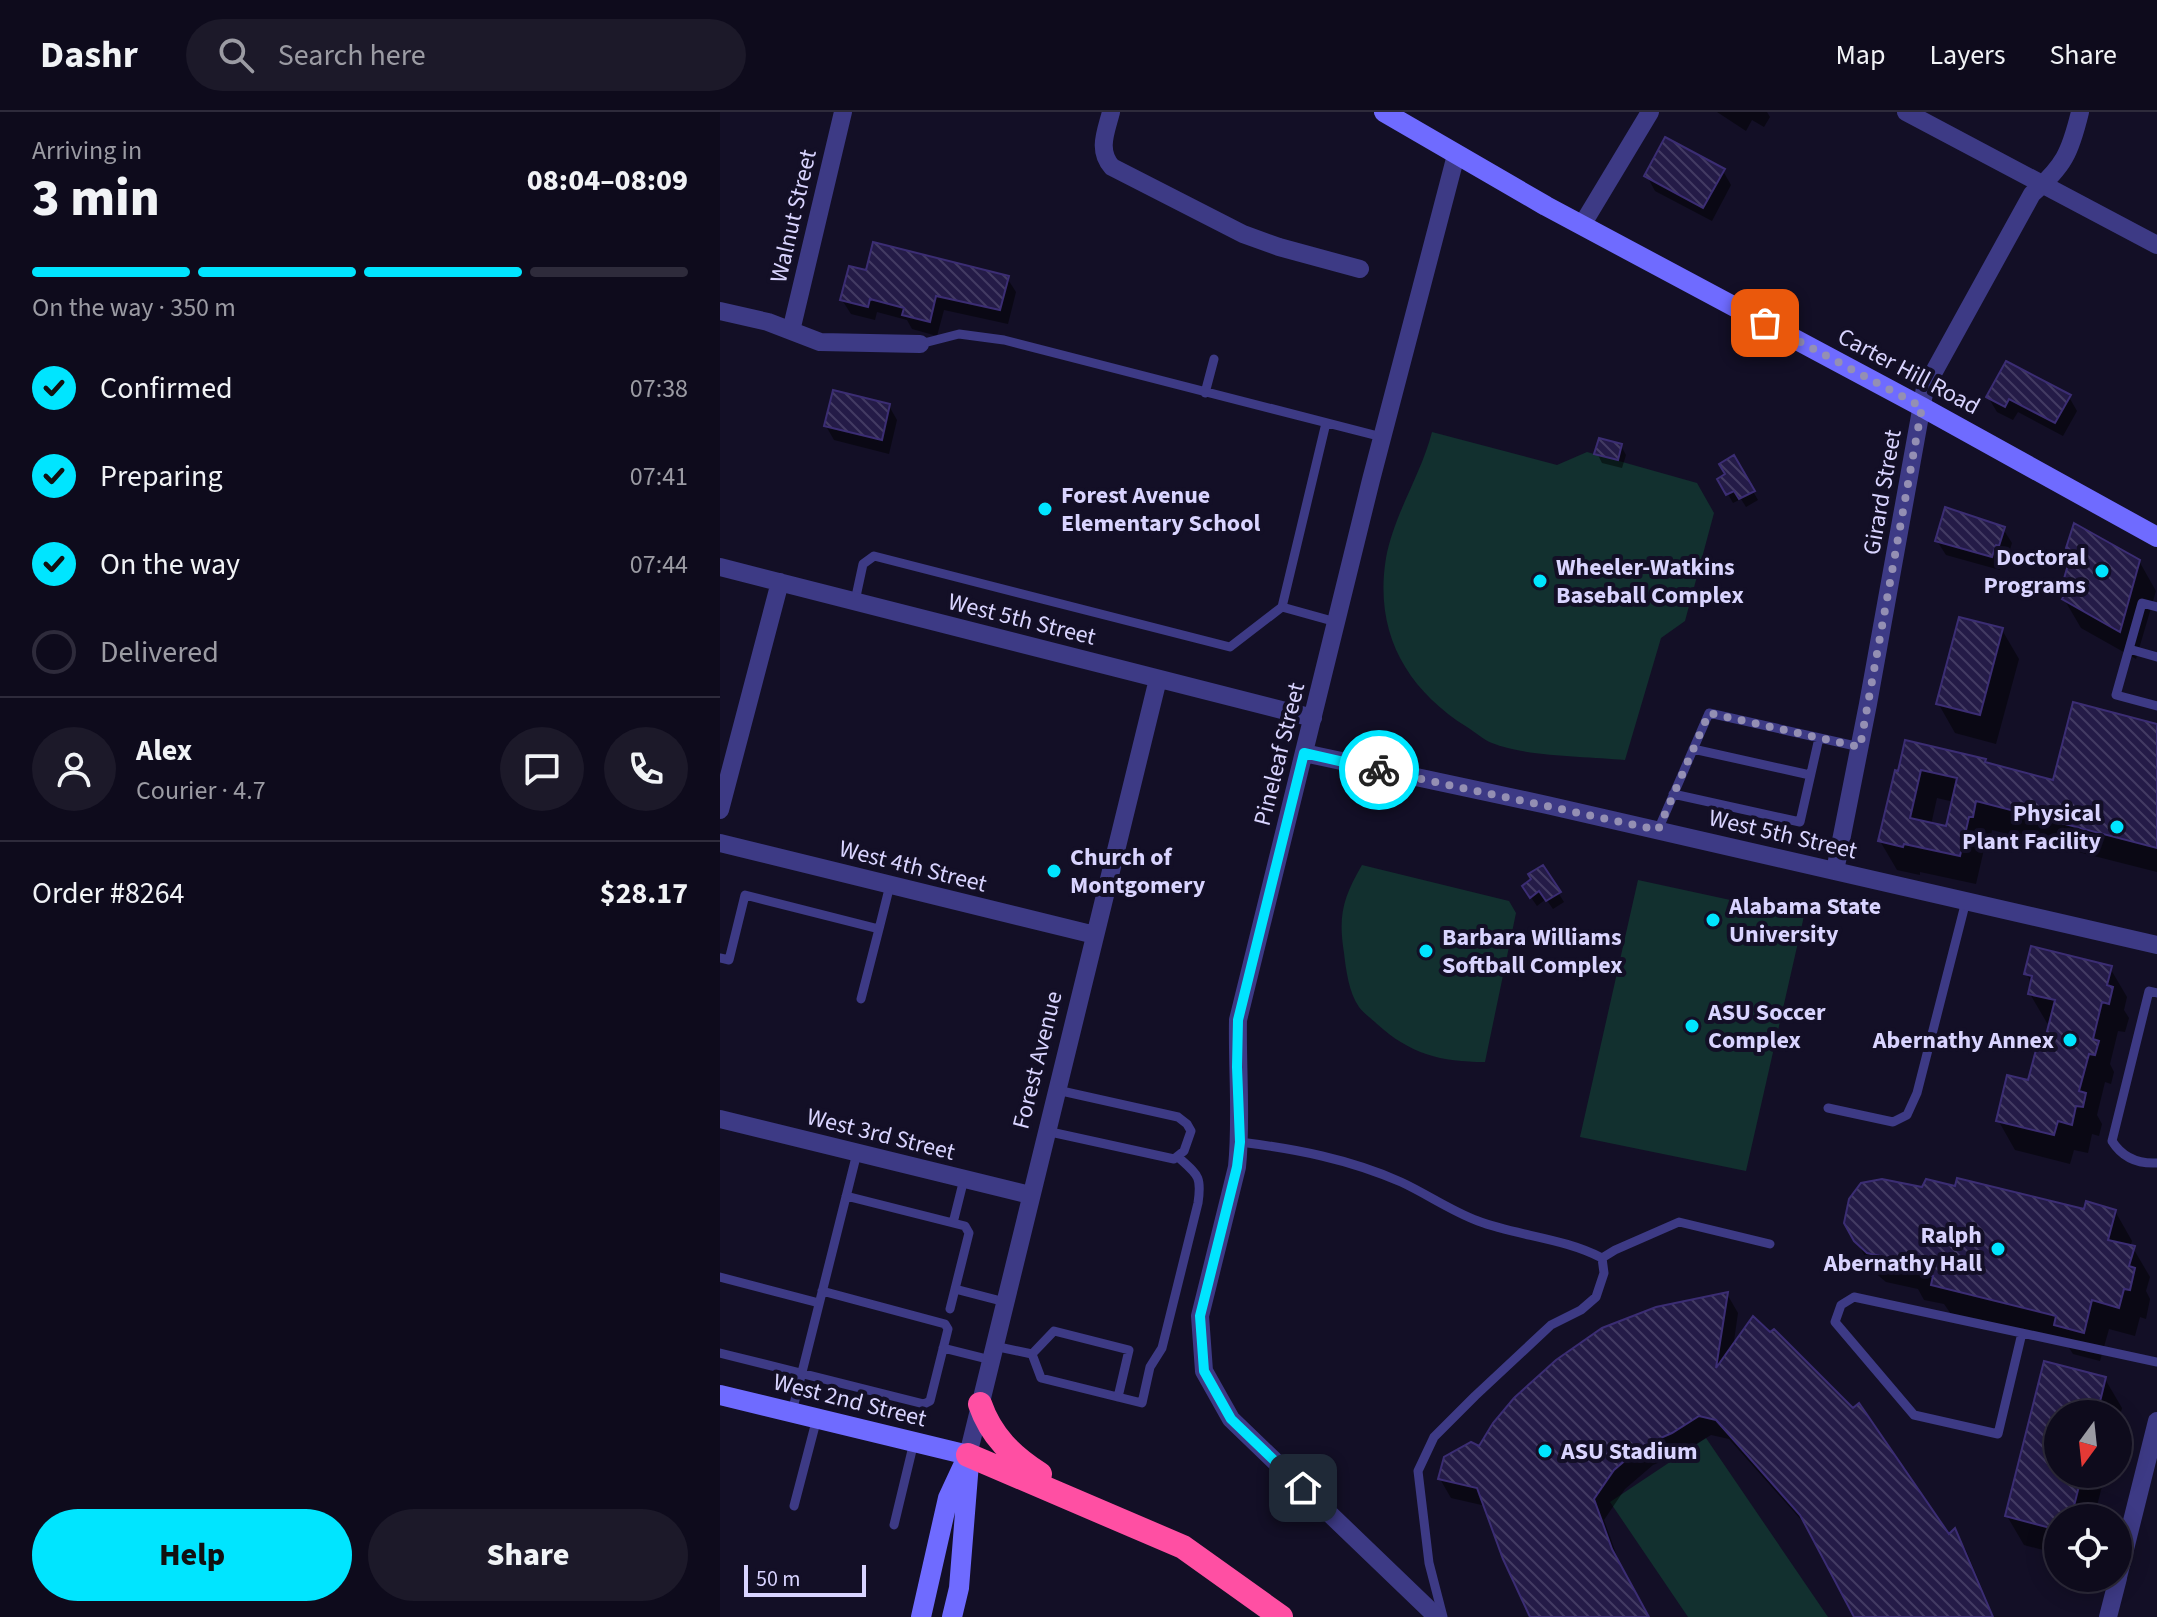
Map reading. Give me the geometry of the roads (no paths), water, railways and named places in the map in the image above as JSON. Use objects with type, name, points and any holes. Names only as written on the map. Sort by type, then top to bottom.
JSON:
[{"type":"highway","points":[[980,1404],[997,1439],[1017,1459],[1085,1504]]},
{"type":"highway","points":[[968,1455],[1183,1547],[1281,1617]]},
{"type":"main road","name":"Carter Hill Road","points":[[1384,112],[1582,225],[2157,537]]},
{"type":"main road","name":"West 2nd Street","points":[[720,1395],[968,1455]]},
{"type":"main road","name":"Forest Avenue","points":[[921,1617],[948,1498],[968,1455]]},
{"type":"main road","name":"Forest Avenue","points":[[952,1617],[959,1588],[970,1473],[968,1455]]},
{"type":"street","name":"Walnut Street","points":[[791,331],[843,112]]},
{"type":"street","points":[[1111,112],[1103,155],[1112,167],[1243,234],[1360,269]]},
{"type":"street","points":[[1582,225],[1650,112]]},
{"type":"street","points":[[1906,112],[2157,245]]},
{"type":"street","name":"Girard Street","points":[[1835,871],[1925,388],[2032,194],[2056,173],[2068,153],[2080,112]]},
{"type":"street","name":"Pineleaf Street","points":[[1437,1617],[1231,1419],[1204,1371],[1200,1316],[1237,1167],[1240,1142],[1238,1020],[1382,437],[1456,155]]},
{"type":"street","points":[[720,311],[768,322],[820,342],[920,344]]},
{"type":"street","name":"West 5th Street","points":[[720,567],[1313,718]]},
{"type":"street","points":[[720,810],[780,582]]},
{"type":"street","name":"Forest Avenue","points":[[968,1455],[1158,679]]},
{"type":"street","name":"West 5th Street","points":[[1304,753],[1658,830],[2157,945]]},
{"type":"street","name":"West 4th Street","points":[[720,843],[1095,935]]},
{"type":"street","name":"West 3rd Street","points":[[720,1119],[1030,1195]]},
{"type":"street","points":[[2132,1521],[2157,1421]]},
{"type":"street","points":[[2108,1617],[2114,1592]]},
{"type":"lane","points":[[920,344],[959,334],[1004,340],[1382,437]]},
{"type":"lane","points":[[1205,393],[1214,359]]},
{"type":"lane","points":[[855,601],[863,564],[874,556],[1230,647],[1282,607],[1326,423]]},
{"type":"lane","points":[[2157,607],[2142,603],[2116,695],[2157,706]]},
{"type":"lane","points":[[1282,607],[1336,622]]},
{"type":"lane","points":[[2129,649],[2157,657]]},
{"type":"lane","points":[[1658,830],[1709,713],[1860,747]]},
{"type":"lane","points":[[1673,794],[1800,822],[1819,738]]},
{"type":"lane","points":[[1693,749],[1810,775]]},
{"type":"lane","points":[[861,999],[890,885]]},
{"type":"lane","points":[[720,958],[729,960],[745,895],[879,929]]},
{"type":"lane","points":[[1828,1108],[1893,1122],[1907,1115],[1917,1093],[1966,901]]},
{"type":"lane","points":[[2157,993],[2149,991],[2112,1141],[2129,1158],[2147,1164],[2157,1163]]},
{"type":"lane","points":[[1046,1131],[1174,1159],[1184,1151],[1191,1131],[1178,1117],[1057,1090]]},
{"type":"lane","points":[[1240,1142],[1298,1149],[1355,1163],[1476,1220],[1584,1249],[1602,1258]]},
{"type":"lane","points":[[792,1412],[857,1153]]},
{"type":"lane","points":[[1032,1354],[1041,1378],[1142,1403],[1150,1367],[1162,1348],[1201,1182],[1198,1175],[1178,1157]]},
{"type":"lane","points":[[953,1223],[964,1179]]},
{"type":"lane","points":[[846,1196],[965,1226],[969,1233],[950,1309]]},
{"type":"lane","points":[[1602,1258],[1679,1222],[1770,1244]]},
{"type":"lane","points":[[1443,1617],[1429,1563],[1418,1471],[1434,1437],[1475,1396],[1551,1325],[1581,1310],[1596,1297],[1604,1273],[1602,1258]]},
{"type":"lane","points":[[720,1277],[819,1303]]},
{"type":"lane","points":[[955,1289],[1005,1302]]},
{"type":"lane","points":[[720,1353],[924,1404],[930,1401],[948,1329],[945,1324],[822,1291]]},
{"type":"lane","points":[[2022,1333],[1998,1434],[1914,1415],[1835,1322],[1841,1305],[1854,1297],[2022,1333],[2157,1362]]},
{"type":"lane","points":[[943,1348],[1032,1354],[1054,1331],[1129,1350],[1118,1397]]},
{"type":"lane","points":[[794,1506],[817,1418]]},
{"type":"lane","points":[[894,1525],[914,1442]]},
{"type":"place","name":"Forest Avenue Elementary School","points":[[1045,509]]},
{"type":"place","name":"Doctoral Programs","points":[[2102,571]]},
{"type":"place","name":"Wheeler-Watkins Baseball Complex","points":[[1540,581]]},
{"type":"place","name":"Physical Plant Facility","points":[[2117,827]]},
{"type":"place","name":"Church of Montgomery","points":[[1054,871]]},
{"type":"place","name":"Alabama State University","points":[[1713,920]]},
{"type":"place","name":"Barbara Williams Softball Complex","points":[[1426,951]]},
{"type":"place","name":"ASU Soccer Complex","points":[[1692,1026]]},
{"type":"place","name":"Abernathy Annex","points":[[2070,1040]]},
{"type":"place","name":"Ralph Abernathy Hall","points":[[1998,1249]]},
{"type":"place","name":"ASU Stadium","points":[[1545,1451]]}]
